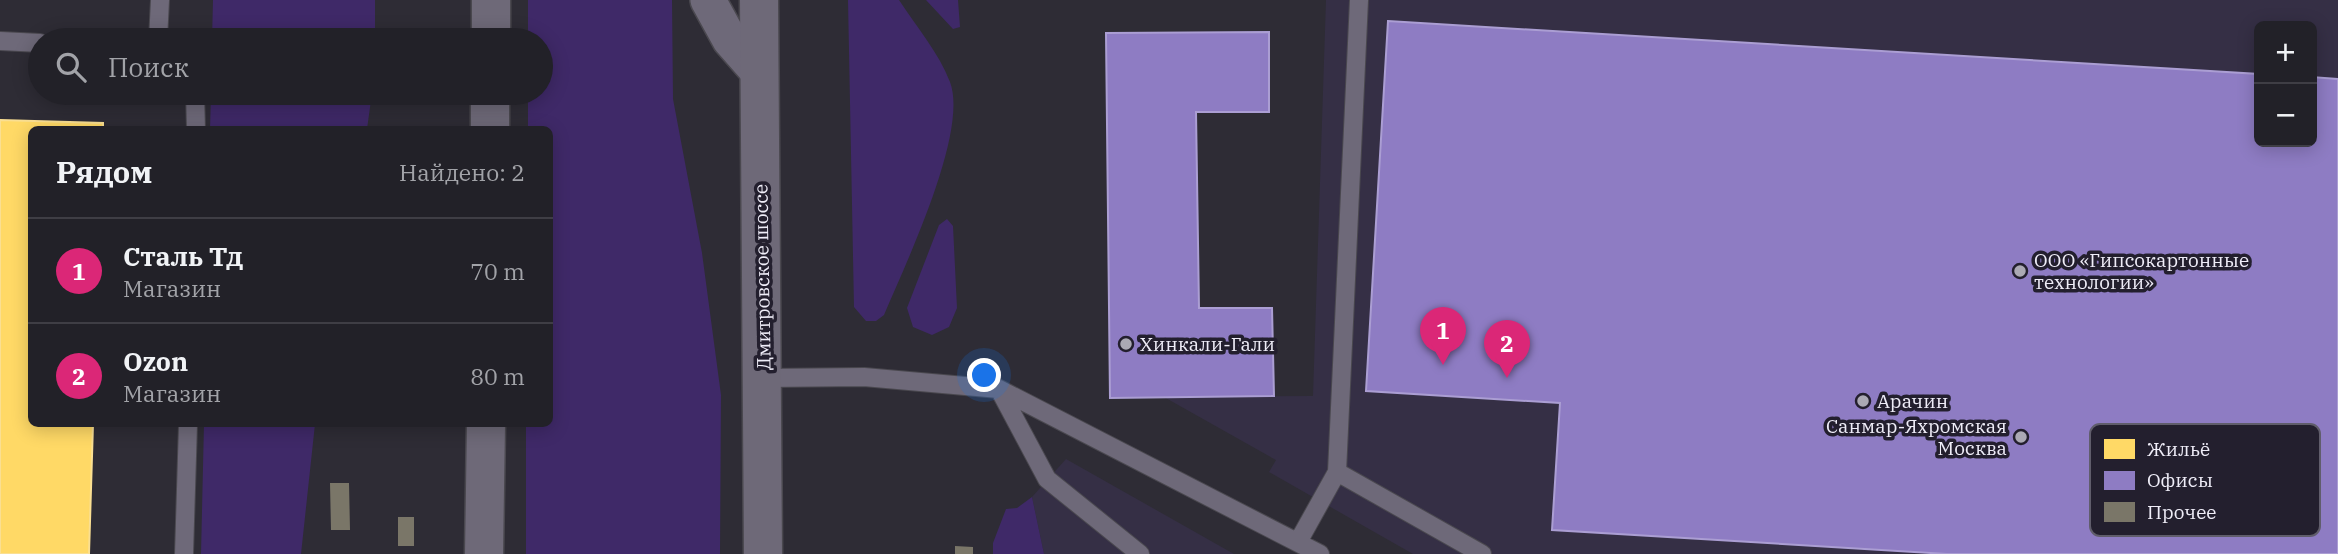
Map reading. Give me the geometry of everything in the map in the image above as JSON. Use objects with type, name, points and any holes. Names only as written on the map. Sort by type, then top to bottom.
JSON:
[{"type":"main road","points":[[491,0],[491,28]]},
{"type":"main road","name":"Дмитровское шоссе","points":[[759,0],[763,554]]},
{"type":"main road","points":[[490,105],[490,126]]},
{"type":"main road","points":[[485,554],[486,427]]},
{"type":"street","points":[[708,0],[730,40],[759,73]]},
{"type":"lane","points":[[159,28],[160,0]]},
{"type":"lane","points":[[1297,541],[1337,472],[1359,0]]},
{"type":"lane","points":[[0,41],[28,42]]},
{"type":"lane","points":[[195,105],[196,126]]},
{"type":"lane","points":[[763,377],[864,377],[999,389],[1320,554]]},
{"type":"lane","points":[[999,389],[1047,480],[1140,554]]},
{"type":"lane","points":[[184,554],[188,427]]},
{"type":"lane","points":[[1337,472],[1482,554]]},
{"type":"shaded area","points":[[213,0],[375,0],[375,28],[212,28]]},
{"type":"shaded area","points":[[528,0],[672,0],[673,99],[702,253],[721,395],[720,554],[526,554],[526,427],[553,427],[553,126],[528,126],[528,105],[553,105],[553,28],[528,28]]},
{"type":"shaded area","points":[[848,0],[899,0],[934,50],[945,71],[950,82],[953,104],[951,132],[932,198],[884,315],[876,321],[866,321],[854,307]]},
{"type":"shaded area","points":[[926,0],[958,0],[960,27],[953,29]]},
{"type":"shaded area","points":[[1326,0],[2338,0],[2338,554],[1413,554],[1269,472],[1276,460],[1164,397],[1313,396]]},
{"type":"shaded area","points":[[211,105],[370,105],[367,126],[210,126]]},
{"type":"shaded area","points":[[947,219],[953,226],[957,308],[949,327],[932,335],[913,327],[907,308],[939,225]]},
{"type":"shaded area","points":[[204,427],[315,427],[301,554],[201,554]]},
{"type":"shaded area","points":[[1066,459],[1234,554],[1044,554],[1032,497]]},
{"type":"shaded area","points":[[1032,497],[1044,554],[993,554],[993,543],[1006,509],[1017,508]]},
{"type":"building: Жильё","points":[[0,120],[103,123],[103,126],[28,126],[28,427],[93,427],[89,554],[0,554]]},
{"type":"building: Офисы","points":[[1388,21],[2254,74],[2254,147],[2317,147],[2317,77],[2338,79],[2338,554],[1947,554],[1552,530],[1560,403],[1366,391]]},
{"type":"building: Офисы","points":[[1269,32],[1269,112],[1196,112],[1199,308],[1272,308],[1274,396],[1110,398],[1106,33]]},
{"type":"building: Прочее","points":[[330,483],[349,483],[350,530],[331,530]]},
{"type":"building: Прочее","points":[[398,517],[414,517],[414,546],[398,546]]},
{"type":"building: Прочее","points":[[955,546],[973,547],[973,554],[955,554]]},
{"type":"place","name":"ООО «Гипсокартонные технологии»","points":[[2020,271]]},
{"type":"place","name":"Хинкали-Гали","points":[[1126,344]]},
{"type":"place","name":"Сталь Тд","points":[[1443,365]]},
{"type":"place","name":"Ozon","points":[[1507,378]]},
{"type":"place","name":"Арачин","points":[[1863,401]]},
{"type":"place","name":"Санмар-Яхромская Москва","points":[[2021,437]]}]
